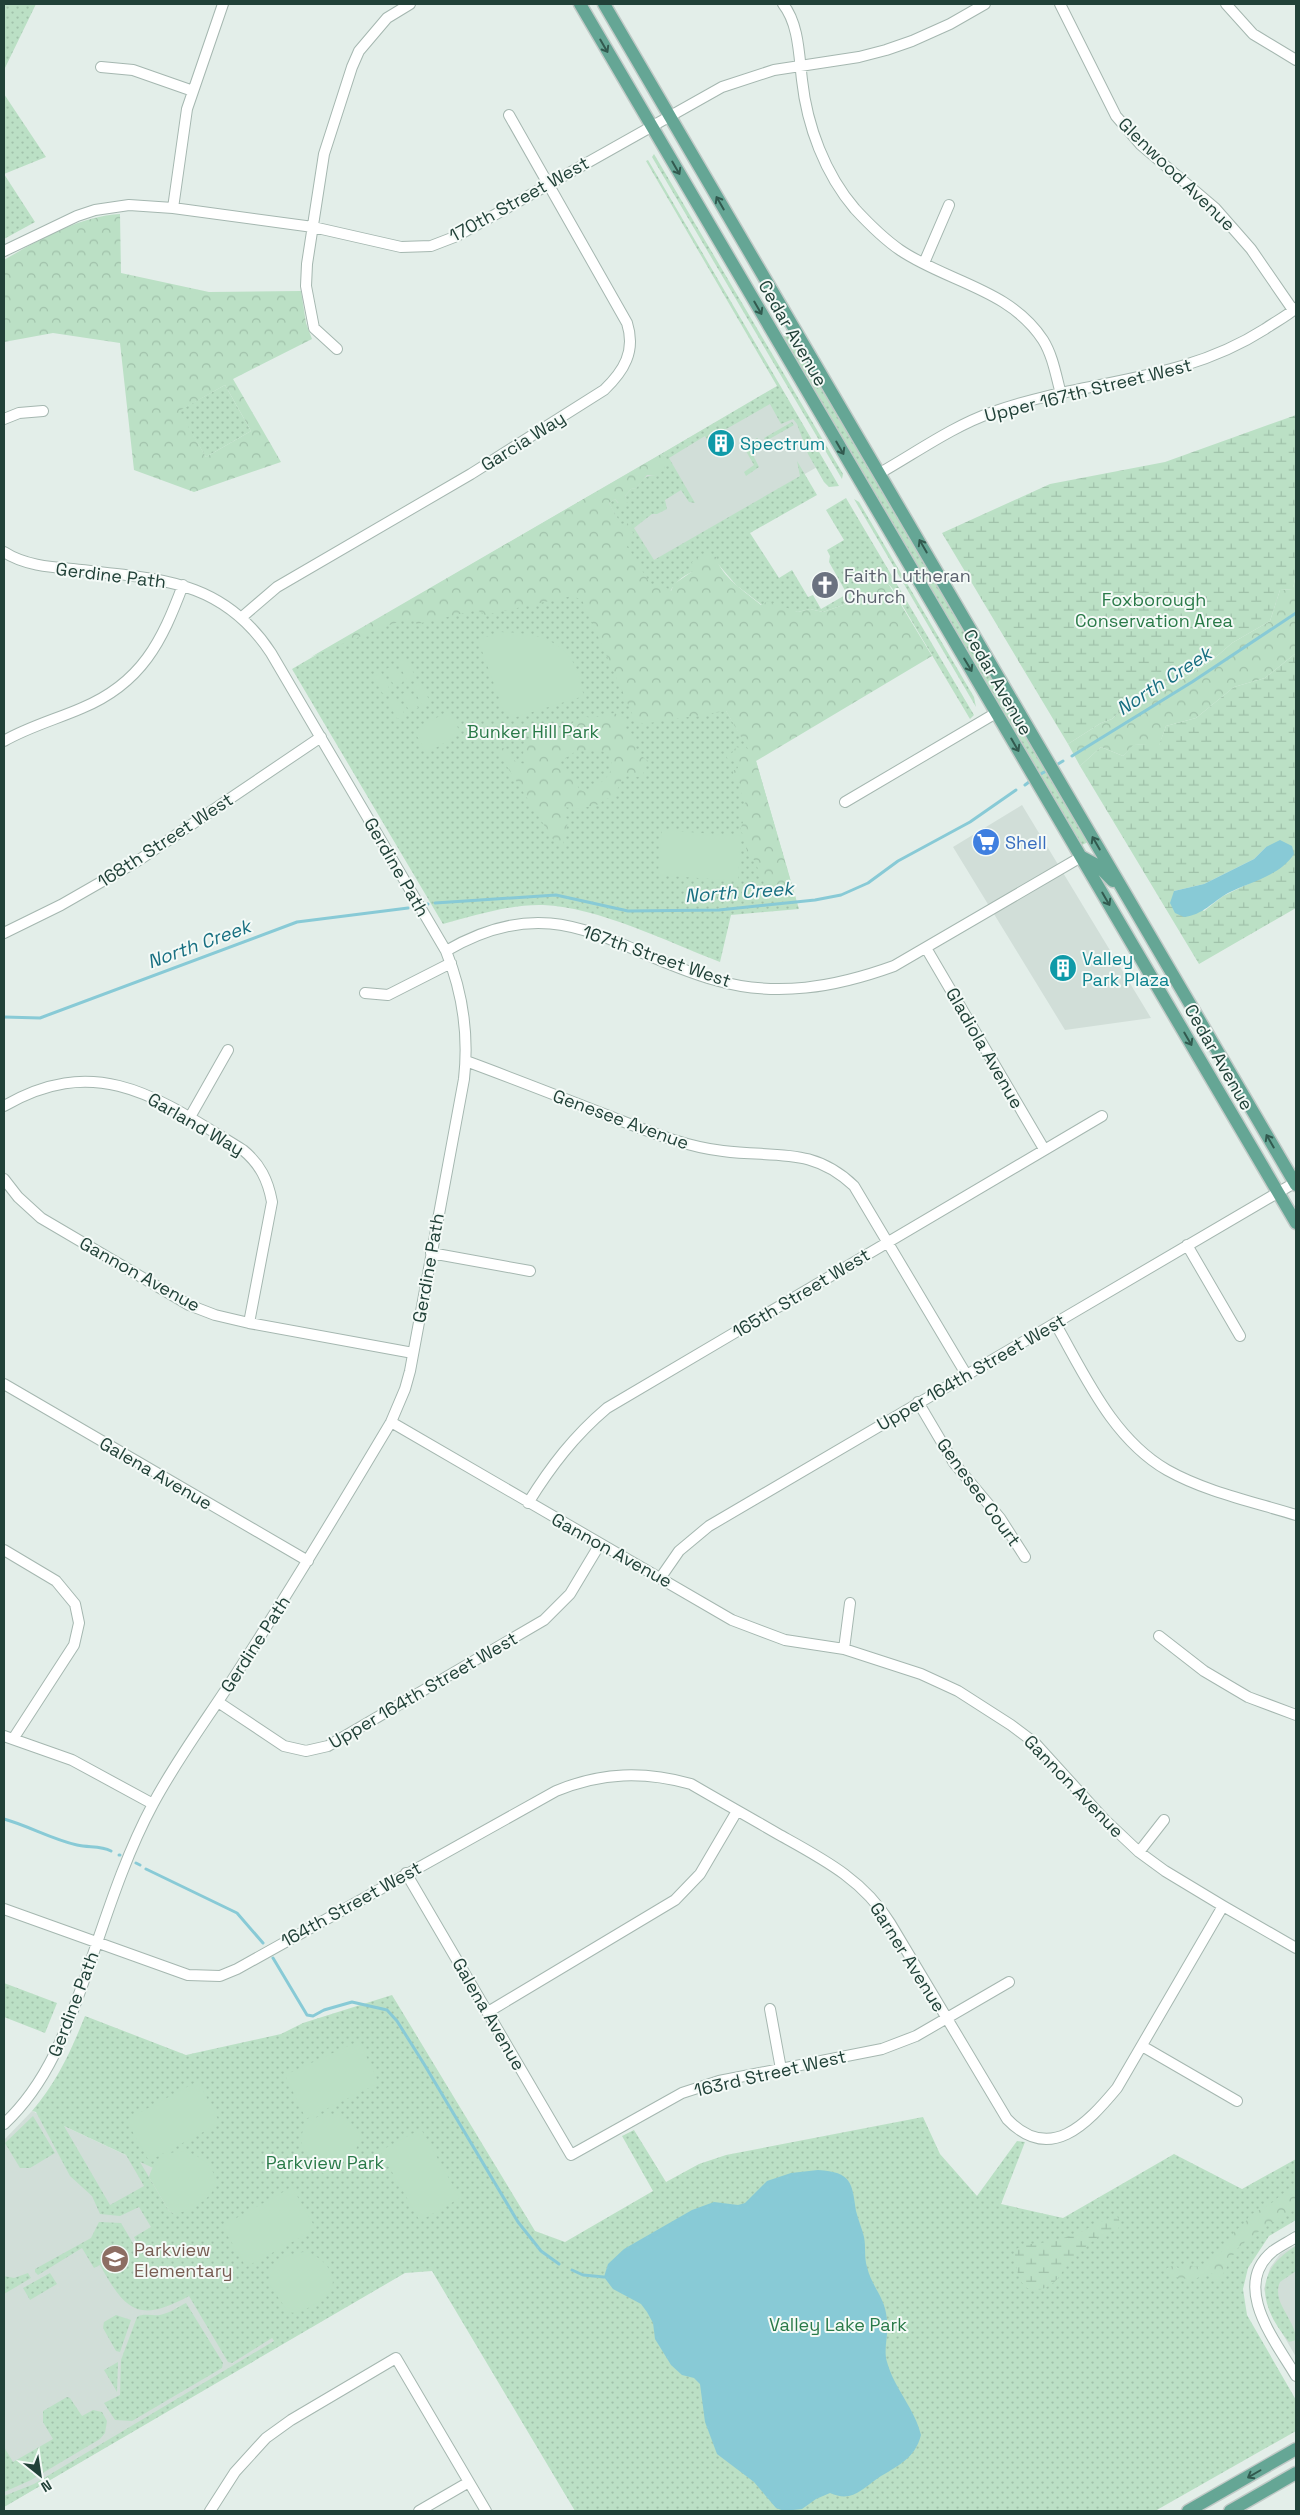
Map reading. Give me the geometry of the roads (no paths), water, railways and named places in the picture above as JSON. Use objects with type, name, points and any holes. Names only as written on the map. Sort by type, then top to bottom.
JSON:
[{"type":"main road","name":"Cedar Avenue","points":[[580,4],[1296,1223]]},
{"type":"main road","name":"Cedar Avenue","points":[[604,4],[1296,1183]]},
{"type":"main road","points":[[1081,857],[1102,870],[1129,900]]},
{"type":"main road","points":[[1188,2511],[1296,2449]]},
{"type":"main road","points":[[1230,2511],[1296,2473]]},
{"type":"street","points":[[173,208],[192,91],[224,4]]},
{"type":"street","points":[[337,349],[314,328],[309,309],[306,275],[324,154],[359,50],[376,28],[387,18],[410,4]]},
{"type":"street","points":[[783,4],[797,40],[807,106],[815,138],[835,180],[855,208],[901,250],[924,263],[987,292],[1019,312],[1046,347],[1061,394]]},
{"type":"street","name":"170th Street West","points":[[4,251],[61,223],[95,210],[129,205],[173,208],[313,227],[401,247],[431,246],[457,236],[669,115],[730,84],[774,70],[859,57],[912,42],[985,4]]},
{"type":"street","name":"Glenwood Avenue","points":[[1060,4],[1116,116],[1141,145],[1215,208],[1260,262],[1295,309]]},
{"type":"street","points":[[1226,4],[1253,34],[1296,60]]},
{"type":"street","points":[[101,67],[133,70],[192,91]]},
{"type":"street","name":"Garcia Way","points":[[242,617],[277,587],[479,469],[604,390],[619,376],[630,350],[630,332],[627,322],[509,115]]},
{"type":"street","points":[[924,263],[949,206]]},
{"type":"street","name":"Upper 167th Street West","points":[[880,474],[973,420],[1012,406],[1202,361],[1246,341],[1295,309]]},
{"type":"street","points":[[4,419],[19,413],[43,411]]},
{"type":"street","name":"Gerdine Path","points":[[4,552],[37,565],[183,585],[217,600],[242,617],[271,653],[446,951],[457,977],[464,1008],[466,1032],[466,1061],[405,1389],[391,1422],[308,1561],[218,1702],[179,1759],[153,1804],[131,1852],[54,2056],[35,2090],[4,2124]]},
{"type":"street","points":[[4,741],[84,708],[112,692],[136,672],[156,647],[171,620],[183,585]]},
{"type":"street","points":[[845,802],[996,713]]},
{"type":"street","name":"168th Street West","points":[[4,933],[61,905],[136,862],[321,737]]},
{"type":"street","name":"167th Street West","points":[[446,951],[472,936],[497,927],[523,922],[551,922],[587,930],[715,980],[750,987],[786,990],[821,987],[860,978],[894,966],[1081,857]]},
{"type":"street","name":"Gladiola Avenue","points":[[926,948],[1044,1149]]},
{"type":"street","points":[[365,993],[388,995],[451,963]]},
{"type":"street","points":[[190,1117],[228,1050]]},
{"type":"street","name":"Genesee Avenue","points":[[466,1061],[671,1140],[722,1151],[800,1156],[823,1163],[839,1172],[854,1186],[966,1374]]},
{"type":"street","name":"Garland Way","points":[[4,1106],[25,1095],[56,1084],[98,1082],[136,1090],[190,1117],[243,1150],[255,1160],[269,1185],[272,1202],[249,1323]]},
{"type":"street","name":"165th Street West","points":[[528,1503],[563,1450],[582,1429],[607,1408],[1102,1116]]},
{"type":"street","name":"Gannon Avenue","points":[[4,1179],[18,1198],[41,1218],[189,1305],[215,1315],[249,1323],[413,1353]]},
{"type":"street","name":"Upper 164th Street West","points":[[661,1577],[679,1551],[709,1526],[918,1402],[1296,1183]]},
{"type":"street","points":[[1187,1245],[1240,1336]]},
{"type":"street","points":[[431,1253],[530,1271]]},
{"type":"street","points":[[1055,1323],[1110,1417],[1145,1455],[1166,1470],[1190,1481],[1296,1515]]},
{"type":"street","name":"Galena Avenue","points":[[4,1384],[308,1561]]},
{"type":"street","name":"Genesee Court","points":[[918,1402],[954,1463],[1000,1518],[1025,1557]]},
{"type":"street","name":"Gannon Avenue","points":[[391,1422],[528,1503],[661,1577],[732,1620],[756,1631],[784,1640],[844,1649],[921,1674],[958,1691],[1035,1743],[1104,1818],[1139,1852],[1223,1906],[1296,1948]]},
{"type":"street","name":"Upper 164th Street West","points":[[218,1702],[284,1746],[306,1751],[328,1746],[544,1620],[570,1594],[600,1544]]},
{"type":"street","points":[[4,1550],[56,1581],[75,1604],[79,1623],[74,1645],[9,1737],[72,1760],[153,1804]]},
{"type":"street","points":[[844,1649],[850,1603]]},
{"type":"street","points":[[1159,1636],[1204,1671],[1248,1697],[1296,1715]]},
{"type":"street","name":"Garner Avenue","points":[[598,1778],[632,1774],[691,1784],[834,1866],[864,1889],[885,1914],[1007,2119],[1025,2136],[1038,2140],[1062,2136],[1094,2114],[1117,2088],[1142,2046]]},
{"type":"street","name":"164th Street West","points":[[4,1909],[188,1975],[220,1976],[237,1969],[406,1873],[556,1792],[598,1778]]},
{"type":"street","points":[[488,2012],[675,1900],[700,1874],[737,1811]]},
{"type":"street","name":"Gannon Avenue","points":[[1139,1852],[1164,1820]]},
{"type":"street","name":"Galena Avenue","points":[[406,1873],[571,2155]]},
{"type":"street","points":[[1223,1906],[1142,2046],[1237,2102]]},
{"type":"street","name":"163rd Street West","points":[[571,2155],[682,2093],[719,2081],[882,2049],[916,2036],[1009,1982]]},
{"type":"street","points":[[770,2008],[781,2069]]},
{"type":"street","points":[[1296,2237],[1272,2252],[1260,2268],[1255,2287],[1258,2307],[1296,2376]]},
{"type":"street","points":[[210,2511],[235,2472],[266,2438],[291,2420],[396,2358],[486,2511]]},
{"type":"street","points":[[419,2511],[469,2482]]},
{"type":"water","points":[[1280,840],[1292,846],[1294,854],[1281,868],[1264,878],[1228,893],[1197,914],[1184,917],[1175,913],[1170,903],[1174,891],[1204,884],[1254,859],[1266,847]]},
{"type":"water","points":[[818,2170],[838,2173],[844,2176],[851,2186],[864,2237],[867,2267],[886,2312],[887,2362],[894,2381],[914,2416],[921,2435],[910,2456],[862,2490],[851,2496],[838,2496],[830,2493],[816,2499],[802,2509],[784,2511],[776,2508],[754,2482],[717,2454],[705,2422],[700,2384],[694,2378],[682,2375],[671,2365],[655,2339],[653,2323],[641,2304],[613,2289],[604,2277],[608,2264],[624,2249],[692,2210],[714,2202],[738,2205],[745,2203],[767,2181],[791,2173]]},
{"type":"waterway","name":"North Creek","points":[[1072,756],[1192,682],[1296,613]]},
{"type":"waterway","name":"North Creek","points":[[1058,764],[1063,761]]},
{"type":"waterway","name":"North Creek","points":[[1039,775],[1048,770]]},
{"type":"waterway","name":"North Creek","points":[[1025,785],[1029,782]]},
{"type":"waterway","name":"North Creek","points":[[435,903],[556,895],[628,911],[719,910],[815,900],[841,895],[868,883],[898,861],[970,822],[1016,790]]},
{"type":"waterway","name":"North Creek","points":[[4,1017],[40,1018],[297,922],[408,908]]},
{"type":"waterway","points":[[4,1819],[67,1842],[111,1851]]},
{"type":"waterway","points":[[136,1863],[140,1865]]},
{"type":"waterway","points":[[146,1869],[237,1913],[263,1943]]},
{"type":"waterway","points":[[273,1958],[307,2015],[313,2016],[324,2010],[352,2002],[387,2010],[397,2021],[424,2064],[518,2222],[541,2251],[559,2264]]},
{"type":"waterway","points":[[572,2270],[583,2275],[604,2277]]},
{"type":"place","name":"Spectrum","points":[[721,443]]},
{"type":"place","name":"Faith Lutheran Church","points":[[825,585]]},
{"type":"place","name":"Shell","points":[[986,842]]},
{"type":"place","name":"Valley Park Plaza","points":[[1063,968]]},
{"type":"place","name":"Parkview Elementary","points":[[115,2259]]},
{"type":"park label","name":"Foxborough Conservation Area","points":[[1154,609]]},
{"type":"park label","name":"Bunker Hill Park","points":[[533,731]]},
{"type":"park label","name":"Parkview Park","points":[[325,2162]]},
{"type":"park label","name":"Valley Lake Park","points":[[838,2324]]}]
